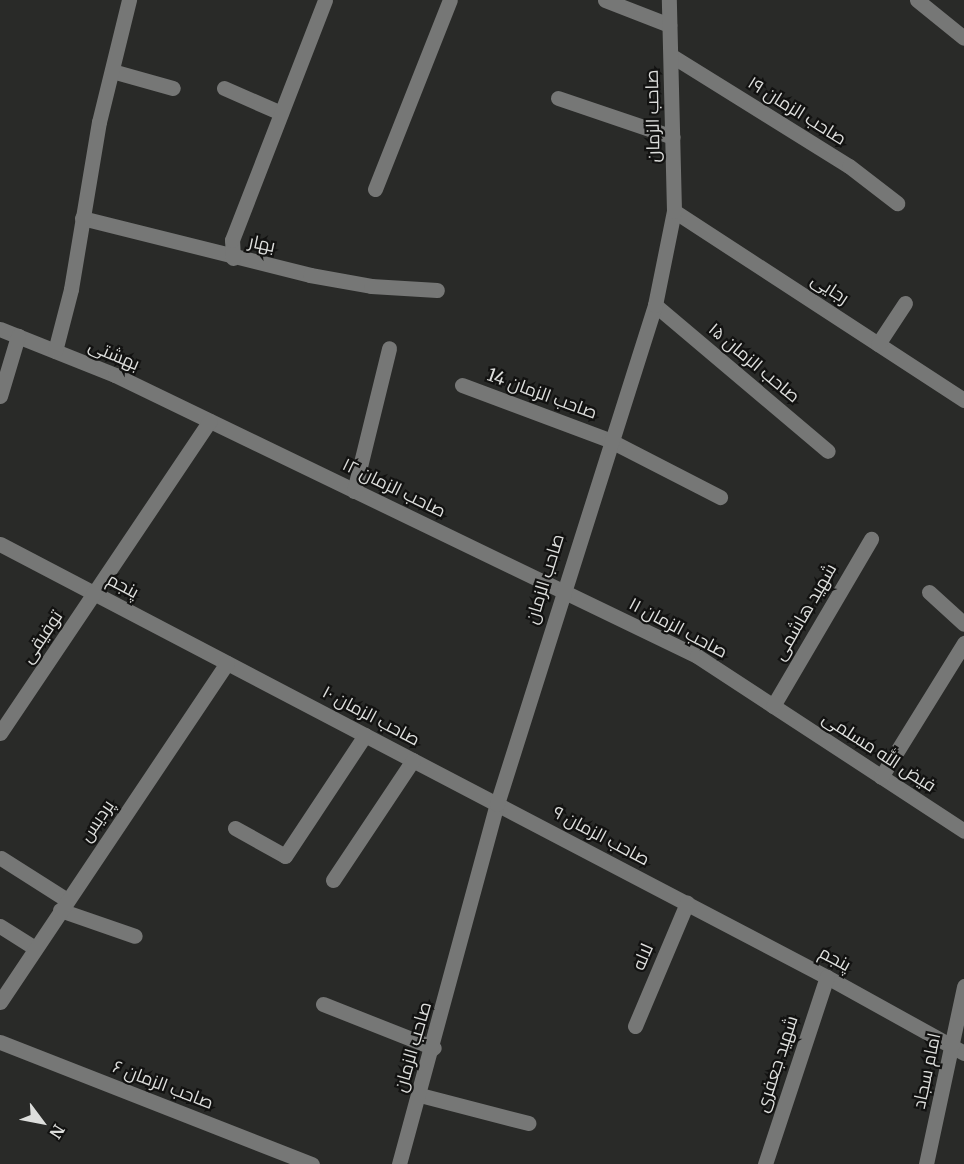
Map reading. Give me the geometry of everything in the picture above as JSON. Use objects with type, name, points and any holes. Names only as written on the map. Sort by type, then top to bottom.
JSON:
[{"type":"street","points":[[55,351],[112,71],[129,0]]},
{"type":"street","points":[[233,258],[232,240],[326,0]]},
{"type":"street","points":[[375,189],[450,0]]},
{"type":"street","points":[[605,0],[669,25]]},
{"type":"street","name":"صاحب الزمان","points":[[399,1164],[434,1048],[497,804],[609,440],[656,305],[674,211],[669,0]]},
{"type":"street","points":[[917,0],[964,38]]},
{"type":"street","name":"صاحب الزمان ۱۹","points":[[672,56],[849,166],[897,203]]},
{"type":"street","points":[[112,71],[173,88]]},
{"type":"street","points":[[224,88],[281,113]]},
{"type":"street","points":[[558,98],[673,137]]},
{"type":"street","name":"رجایی","points":[[674,211],[964,400]]},
{"type":"street","name":"بهار","points":[[82,218],[233,258],[371,286],[436,290]]},
{"type":"street","points":[[878,344],[905,303]]},
{"type":"street","name":"صاحب الزمان ۱۵","points":[[656,305],[828,451]]},
{"type":"street","name":"بهشتی","points":[[0,328],[210,421]]},
{"type":"street","points":[[0,396],[18,336]]},
{"type":"street","points":[[354,491],[389,348]]},
{"type":"street","name":"صاحب الزمان 14","points":[[462,385],[609,440],[720,497]]},
{"type":"street","name":"صاحب الزمان ۱۲","points":[[210,421],[561,591]]},
{"type":"street","name":"توفیقی","points":[[0,733],[210,421]]},
{"type":"street","name":"شهید هاشمی","points":[[773,706],[871,539]]},
{"type":"street","name":"پنجم","points":[[0,544],[227,663]]},
{"type":"street","name":"صاحب الزمان ۱۱","points":[[561,591],[697,656],[773,706]]},
{"type":"street","points":[[929,592],[964,624]]},
{"type":"street","points":[[881,777],[964,643]]},
{"type":"street","name":"صاحب الزمان ۱۰","points":[[227,663],[497,804]]},
{"type":"street","name":"پردیس","points":[[0,1002],[227,663]]},
{"type":"street","name":"فیض الله مسلمی","points":[[773,706],[964,831]]},
{"type":"street","points":[[235,828],[285,856],[365,735]]},
{"type":"street","points":[[333,880],[413,760]]},
{"type":"street","name":"صاحب الزمان ۹","points":[[497,804],[687,903]]},
{"type":"street","points":[[1,858],[64,905],[135,936]]},
{"type":"street","name":"پنجم","points":[[687,903],[958,1050]]},
{"type":"street","name":"لاله","points":[[635,1026],[687,903]]},
{"type":"street","points":[[0,926],[35,948]]},
{"type":"street","name":"شهید جعفری","points":[[765,1164],[827,977]]},
{"type":"street","name":"امام سجاد","points":[[926,1164],[958,1050],[964,986]]},
{"type":"street","points":[[323,1004],[434,1048]]},
{"type":"street","name":"صاحب الزمان ۶","points":[[0,1042],[312,1164]]},
{"type":"street","points":[[420,1095],[528,1123]]}]
